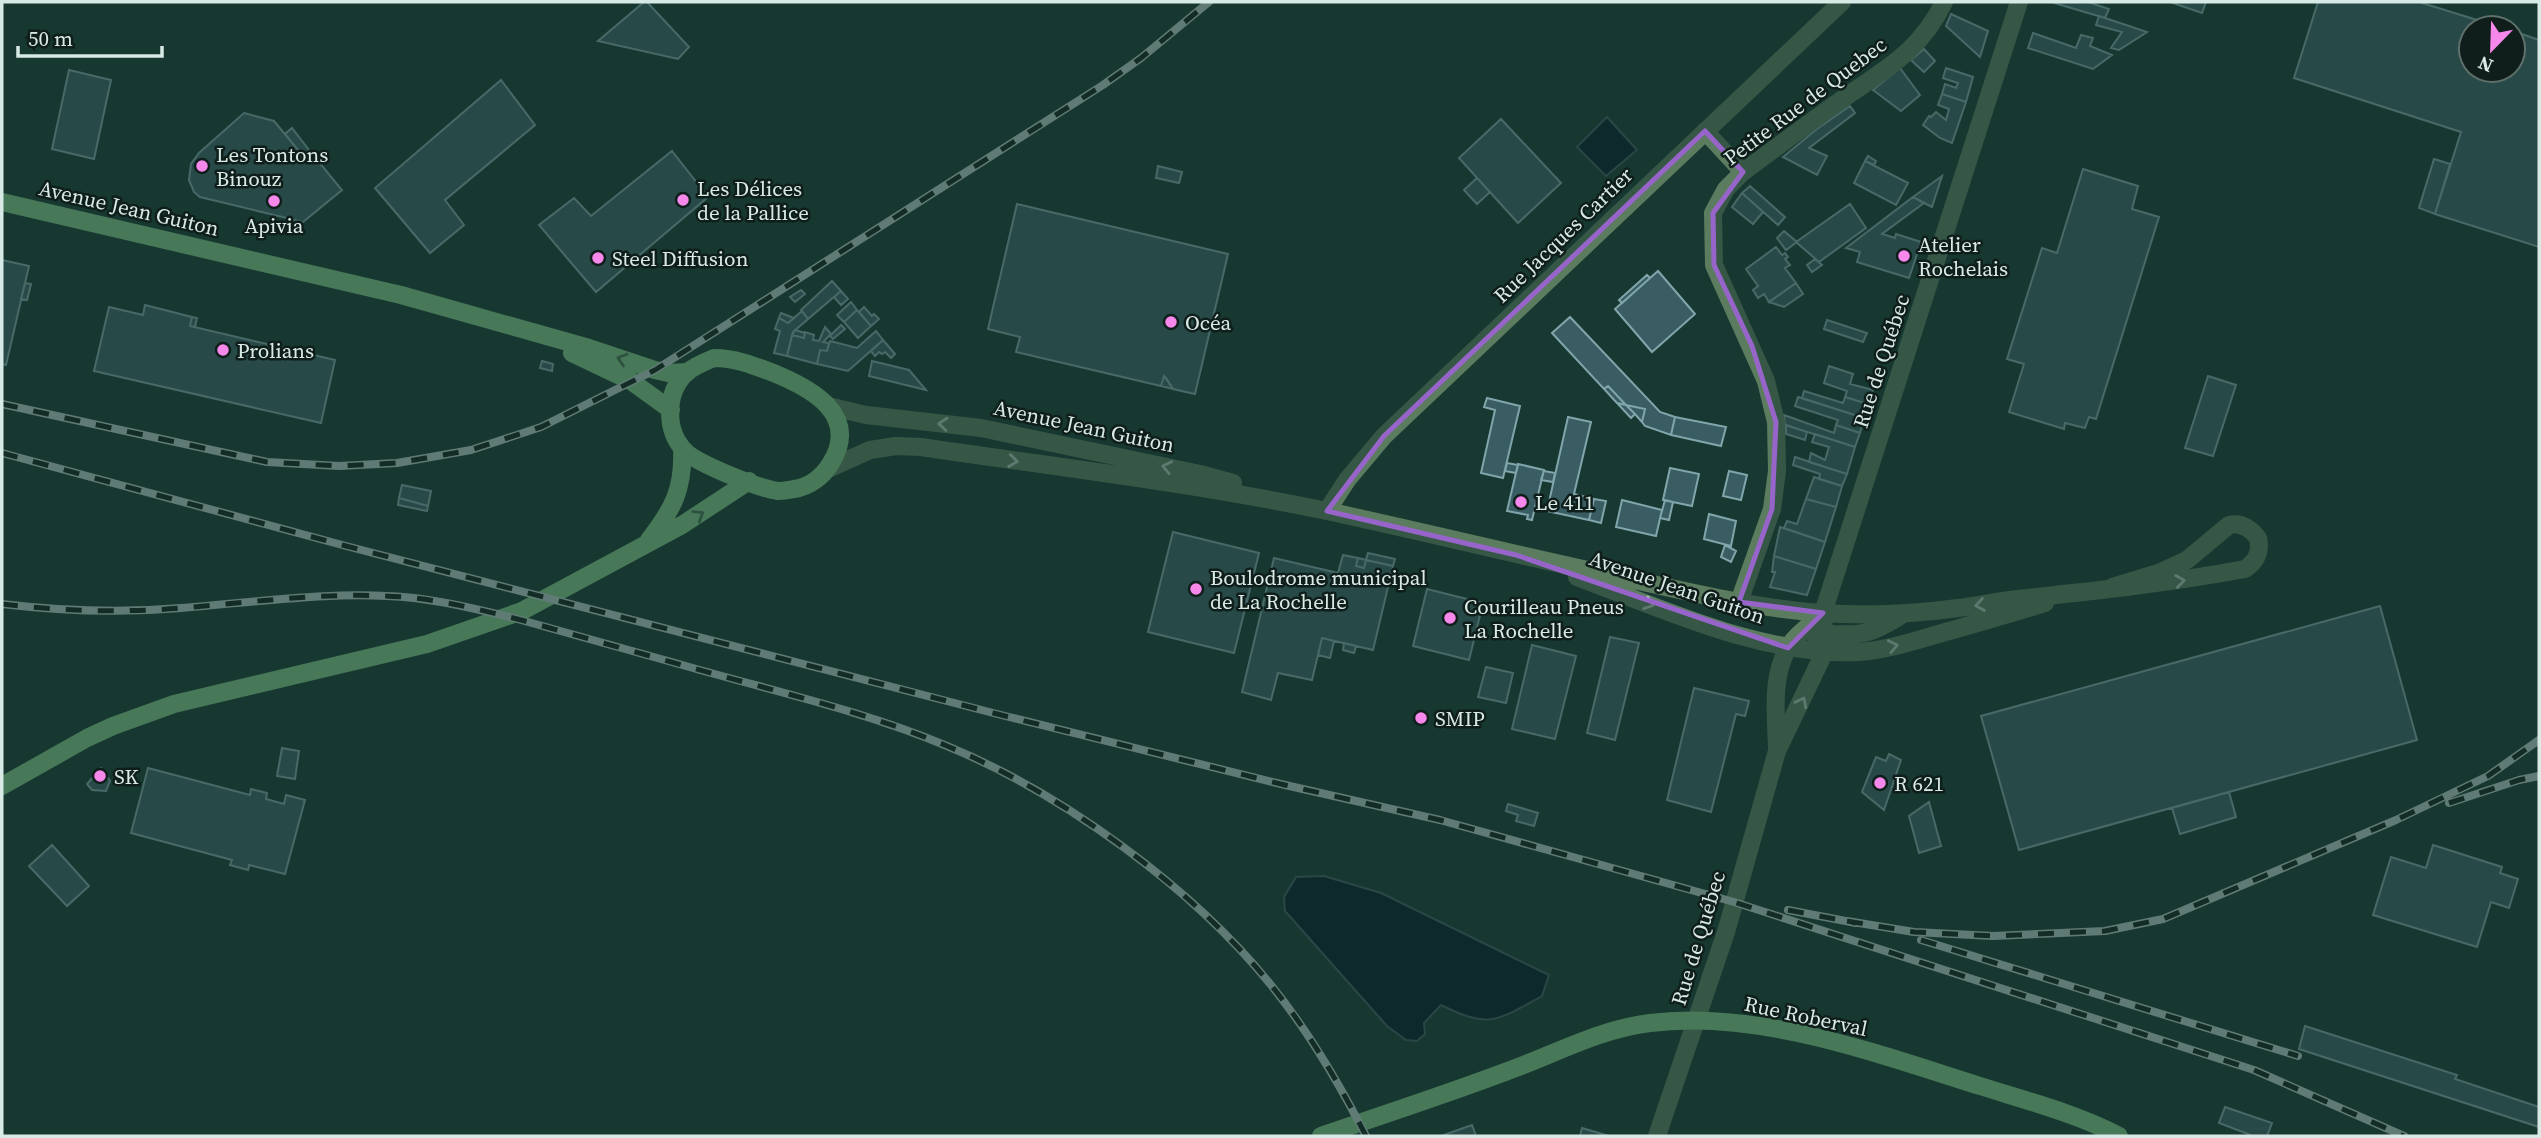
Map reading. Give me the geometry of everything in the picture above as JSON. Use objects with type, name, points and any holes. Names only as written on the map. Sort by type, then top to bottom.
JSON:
[{"type":"main road","name":"Avenue Jean Guiton","points":[[2,202],[387,292],[668,373],[688,372]]},
{"type":"main road","name":"Avenue Jean Guiton","points":[[531,332],[631,382],[671,410]]},
{"type":"main road","points":[[714,358],[739,361],[805,387],[820,396],[828,406],[839,430],[835,456],[828,469],[813,483],[797,489],[778,491],[700,462],[682,448],[674,434],[671,410],[674,392],[688,372],[700,363],[714,358]]},
{"type":"main road","points":[[647,543],[675,503],[683,465],[682,448]]},
{"type":"main road","points":[[2,786],[104,730],[174,704],[378,657],[476,629],[522,611],[707,511],[749,481]]},
{"type":"main road","name":"Rue Roberval","points":[[1321,1136],[1506,1072],[1612,1031],[1650,1023],[1677,1022],[1750,1024],[1802,1034],[2041,1105],[2119,1136]]},
{"type":"street","name":"Rue Jacques Cartier","points":[[1327,511],[1347,480],[1384,436],[1842,2]]},
{"type":"street","name":"Petite Rue de Quebec","points":[[1739,602],[1772,509],[1777,471],[1776,422],[1766,382],[1714,265],[1713,213],[1726,189],[1743,172],[1892,66],[1915,46],[1937,17],[1944,2]]},
{"type":"street","name":"Rue de Québec","points":[[1657,1136],[1726,932],[1777,751],[1825,652],[1824,613],[2019,2]]},
{"type":"street","points":[[1705,131],[1743,172]]},
{"type":"street","name":"Avenue Jean Guiton","points":[[828,406],[866,415],[981,428],[1072,447],[1200,474],[1327,511]]},
{"type":"street","name":"Avenue Jean Guiton","points":[[828,469],[870,450],[896,446],[921,447],[1191,485],[1327,511],[1516,555],[1739,602],[1824,613],[1903,614]]},
{"type":"street","points":[[1069,468],[1072,447]]},
{"type":"street","points":[[1803,632],[1852,635],[1870,632],[1903,614],[2015,599],[2072,595],[2112,587],[2161,572],[2187,560],[2229,526],[2236,524],[2247,527],[2258,537],[2259,553],[2252,565],[2245,569],[2179,582],[2112,587]]},
{"type":"street","name":"Avenue Jean Guiton","points":[[1516,555],[1743,636],[1788,648],[1825,652],[1862,652],[1898,646],[2072,595]]},
{"type":"street","name":"Rue de Québec","points":[[1777,751],[1776,693],[1779,673],[1788,648],[1824,613]]},
{"type":"highlighted area","points":[[1705,131],[1743,172],[1713,213],[1714,265],[1752,346],[1776,422],[1772,509],[1739,602],[1823,613],[1788,648],[1516,555],[1327,511],[1384,436]]},
{"type":"water","points":[[1607,117],[1637,150],[1606,176],[1577,147]]},
{"type":"water","points":[[1324,876],[1381,893],[1549,975],[1542,996],[1493,1019],[1471,1017],[1441,1005],[1424,1023],[1425,1034],[1417,1041],[1406,1040],[1387,1026],[1285,911],[1284,897],[1296,877]]},
{"type":"building","points":[[647,2],[689,47],[678,59],[598,41]]},
{"type":"building","points":[[2051,2],[2088,2],[2109,9],[2105,18]]},
{"type":"building","points":[[2170,2],[2206,2],[2202,13]]},
{"type":"building","points":[[2318,2],[2419,2],[2458,14],[2457,84],[2527,84],[2527,36],[2539,40],[2539,247],[2435,214],[2461,132],[2294,78]]},
{"type":"building","points":[[1951,14],[1988,31],[1980,57],[1946,26]]},
{"type":"building","points":[[2099,16],[2147,32],[2119,50],[2111,48],[2122,32],[2096,25]]},
{"type":"building","points":[[2033,33],[2076,48],[2081,35],[2093,38],[2090,46],[2112,55],[2093,69],[2028,48]]},
{"type":"building","points":[[1924,49],[1935,61],[1924,72],[1911,60]]},
{"type":"building","points":[[1900,68],[1920,95],[1901,111],[1873,90]]},
{"type":"building","points":[[1946,68],[1973,77],[1966,102],[1942,94],[1945,84],[1956,88],[1958,83],[1943,78]]},
{"type":"building","points":[[69,70],[111,80],[94,159],[52,149]]},
{"type":"building","points":[[501,80],[535,125],[445,200],[464,225],[430,253],[375,188]]},
{"type":"building","points":[[1942,94],[1966,102],[1952,143],[1923,125],[1929,116],[1936,112],[1946,120],[1949,109],[1938,105]]},
{"type":"building","points":[[1850,106],[1855,113],[1809,148],[1827,156],[1817,175],[1783,157],[1817,129]]},
{"type":"building","points":[[244,113],[274,121],[302,155],[309,150],[342,190],[303,222],[200,197],[194,192],[189,180],[191,164],[199,153]]},
{"type":"building","points":[[1501,119],[1561,183],[1518,223],[1459,158]]},
{"type":"building","points":[[292,128],[309,150],[302,155],[285,134]]},
{"type":"building","points":[[672,151],[708,197],[596,292],[539,225],[574,198],[591,216]]},
{"type":"building","points":[[1868,156],[1876,161],[1874,165],[1865,161]]},
{"type":"building","points":[[2434,159],[2450,164],[2435,214],[2419,208]]},
{"type":"building","points":[[1865,161],[1908,183],[1896,205],[1854,183]]},
{"type":"building","points":[[1158,166],[1182,172],[1179,183],[1156,178]]},
{"type":"building","points":[[2083,169],[2138,186],[2132,209],[2159,217],[2096,419],[2089,417],[2085,428],[2065,423],[2064,429],[2009,412],[2024,364],[2007,359],[2042,248],[2057,253]]},
{"type":"building","points":[[1942,176],[1932,207],[1913,197]]},
{"type":"building","points":[[1477,178],[1490,192],[1477,204],[1464,190]]},
{"type":"building","points":[[1750,186],[1785,217],[1778,225],[1742,193]]},
{"type":"building","points":[[1742,193],[1763,212],[1753,224],[1732,207]]},
{"type":"building","points":[[1913,197],[1924,203],[1882,234],[1895,238],[1896,234],[1921,242],[1909,278],[1857,262],[1860,252],[1846,248]]},
{"type":"building","points":[[1017,204],[1228,254],[1195,394],[1173,389],[1164,376],[1161,386],[1016,352],[1020,337],[988,329]]},
{"type":"building","points":[[1850,204],[1866,228],[1819,262],[1796,242]]},
{"type":"building","points":[[1784,231],[1797,242],[1786,250],[1777,238]]},
{"type":"building","points":[[1776,247],[1782,255],[1785,253],[1788,257],[1785,259],[1790,265],[1785,268],[1796,283],[1769,302],[1764,294],[1758,298],[1753,290],[1758,286],[1746,269]]},
{"type":"building","points":[[1815,259],[1822,265],[1812,272],[1807,265]]},
{"type":"building","points":[[2,260],[29,266],[6,365],[2,364]]},
{"type":"building","points":[[1658,271],[1695,314],[1652,352],[1615,309]]},
{"type":"building","points":[[1647,275],[1650,278],[1622,303],[1619,300]]},
{"type":"building","points":[[832,281],[841,291],[808,319],[801,310]]},
{"type":"building","points":[[25,283],[31,284],[27,300],[21,299]]},
{"type":"building","points":[[1796,283],[1803,294],[1784,307],[1769,302]]},
{"type":"building","points":[[801,290],[805,294],[795,302],[790,297]]},
{"type":"building","points":[[841,291],[848,299],[841,305],[834,297]]},
{"type":"building","points":[[851,302],[857,310],[844,322],[837,315]]},
{"type":"building","points":[[145,305],[192,317],[190,326],[335,360],[321,423],[94,371],[109,307],[143,315]]},
{"type":"building","points":[[864,307],[879,319],[871,326],[859,312]]},
{"type":"building","points":[[857,310],[871,326],[858,338],[844,322]]},
{"type":"building","points":[[802,311],[808,319],[793,332],[787,356],[774,353],[780,331],[775,329],[779,318],[788,323]]},
{"type":"building","points":[[781,313],[794,318],[788,323],[779,318]]},
{"type":"building","points":[[192,317],[197,318],[195,327],[190,326]]},
{"type":"building","points":[[1570,317],[1660,412],[1675,417],[1671,435],[1645,426],[1642,422],[1645,409],[1626,405],[1608,386],[1604,389],[1552,333]]},
{"type":"building","points":[[1827,320],[1867,333],[1863,342],[1824,329]]},
{"type":"building","points":[[841,325],[845,329],[833,339],[830,336]]},
{"type":"building","points":[[825,327],[831,334],[823,342],[829,343],[827,351],[820,350],[817,364],[787,356],[792,335],[804,338],[805,332],[814,335],[813,340],[819,341]]},
{"type":"building","points":[[795,330],[805,333],[804,338],[792,335]]},
{"type":"building","points":[[876,331],[883,340],[848,371],[817,364],[820,350],[827,351],[830,341],[857,348]]},
{"type":"building","points":[[883,340],[895,354],[891,358],[885,352],[879,352],[875,356],[871,351]]},
{"type":"building","points":[[542,361],[553,364],[552,371],[540,368]]},
{"type":"building","points":[[872,361],[909,370],[926,390],[869,376]]},
{"type":"building","points":[[1829,366],[1853,374],[1850,384],[1873,390],[1868,404],[1845,397],[1847,391],[1824,383]]},
{"type":"building","points":[[1164,376],[1166,378],[1173,389],[1161,386]]},
{"type":"building","points":[[2208,376],[2236,385],[2213,456],[2185,448]]},
{"type":"building","points":[[1608,386],[1626,405],[1617,403],[1604,389]]},
{"type":"building","points":[[1804,391],[1843,403],[1845,397],[1868,404],[1864,418],[1802,398]]},
{"type":"building","points":[[1798,397],[1864,418],[1860,433],[1836,425],[1838,420],[1795,406]]},
{"type":"building","points":[[1487,398],[1520,406],[1503,478],[1481,473],[1495,410],[1484,407]]},
{"type":"building","points":[[1617,403],[1626,405],[1635,414],[1631,418]]},
{"type":"building","points":[[1626,405],[1645,409],[1642,422],[1635,414]]},
{"type":"building","points":[[1784,415],[1834,433],[1836,425],[1860,433],[1855,447],[1785,425]]},
{"type":"building","points":[[1568,417],[1591,422],[1574,494],[1594,499],[1589,520],[1556,513],[1557,504],[1549,502]]},
{"type":"building","points":[[1675,417],[1726,427],[1721,446],[1671,435]]},
{"type":"building","points":[[1786,425],[1807,432],[1805,440],[1786,434]]},
{"type":"building","points":[[1815,434],[1855,447],[1847,474],[1809,462],[1811,453],[1825,460],[1829,447],[1812,442]]},
{"type":"building","points":[[1795,457],[1847,474],[1842,486],[1819,479],[1820,474],[1793,465]]},
{"type":"building","points":[[1507,463],[1518,465],[1516,473],[1505,471]]},
{"type":"building","points":[[1518,464],[1544,470],[1532,520],[1527,519],[1528,515],[1507,511]]},
{"type":"building","points":[[1670,468],[1699,474],[1692,506],[1663,500]]},
{"type":"building","points":[[1544,471],[1555,473],[1553,482],[1541,480]]},
{"type":"building","points":[[1729,471],[1747,475],[1741,500],[1723,496]]},
{"type":"building","points":[[1814,477],[1842,486],[1836,507],[1806,499]]},
{"type":"building","points":[[402,485],[431,491],[428,506],[399,498]]},
{"type":"building","points":[[399,498],[428,506],[427,511],[398,505]]},
{"type":"building","points":[[1594,499],[1606,501],[1601,523],[1589,520]]},
{"type":"building","points":[[1806,499],[1836,507],[1825,542],[1784,528],[1787,521],[1797,524]]},
{"type":"building","points":[[1622,500],[1662,510],[1656,536],[1616,527]]},
{"type":"building","points":[[1665,500],[1673,502],[1669,520],[1660,518]]},
{"type":"building","points":[[1549,502],[1557,504],[1556,513],[1547,511]]},
{"type":"building","points":[[1709,514],[1736,521],[1731,546],[1704,539]]},
{"type":"building","points":[[1780,527],[1825,542],[1816,569],[1774,556]]},
{"type":"building","points":[[1173,532],[1259,553],[1234,653],[1148,632]]},
{"type":"building","points":[[1725,545],[1736,551],[1731,562],[1721,557]]},
{"type":"building","points":[[1368,553],[1395,559],[1393,566],[1366,560]]},
{"type":"building","points":[[1343,555],[1358,558],[1356,566],[1364,568],[1366,560],[1393,566],[1373,650],[1322,638],[1312,680],[1278,673],[1271,700],[1242,692],[1274,558],[1338,573]]},
{"type":"building","points":[[1774,556],[1816,569],[1807,595],[1770,587],[1775,572],[1772,572]]},
{"type":"building","points":[[1358,558],[1366,560],[1364,568],[1356,566]]},
{"type":"building","points":[[1427,589],[1483,603],[1469,660],[1413,646]]},
{"type":"building","points":[[2380,606],[2417,740],[2019,850],[1981,716]]},
{"type":"building","points":[[1610,637],[1639,643],[1615,740],[1587,733]]},
{"type":"building","points":[[1322,638],[1334,641],[1330,658],[1318,655]]},
{"type":"building","points":[[1344,643],[1356,646],[1354,653],[1343,650]]},
{"type":"building","points":[[1532,645],[1576,656],[1555,739],[1512,729]]},
{"type":"building","points":[[1486,667],[1513,673],[1506,703],[1478,697]]},
{"type":"building","points":[[1694,688],[1749,701],[1745,716],[1736,714],[1711,812],[1667,800]]},
{"type":"building","points":[[282,748],[299,751],[295,779],[277,776]]},
{"type":"building","name":"R 621","points":[[1889,754],[1901,760],[1884,810],[1862,792],[1876,757],[1886,761]]},
{"type":"building","name":"SK","points":[[101,768],[110,781],[106,791],[92,790],[87,784]]},
{"type":"building","points":[[148,768],[250,795],[251,789],[267,793],[266,799],[284,804],[286,795],[305,800],[285,874],[249,865],[248,870],[230,865],[232,860],[131,833]]},
{"type":"building","points":[[2229,792],[2236,817],[2180,834],[2172,808]]},
{"type":"building","points":[[1929,802],[1941,846],[1919,853],[1909,816]]},
{"type":"building","points":[[1508,804],[1538,813],[1534,826],[1516,821],[1518,815],[1506,811]]},
{"type":"building","points":[[52,845],[89,886],[67,906],[29,866]]},
{"type":"building","points":[[2433,845],[2502,867],[2500,873],[2518,879],[2509,908],[2491,902],[2477,947],[2373,915],[2391,857],[2426,868]]},
{"type":"building","points":[[2305,1026],[2457,1075],[2455,1079],[2539,1107],[2539,1127],[2299,1049]]},
{"type":"building","points":[[2225,1107],[2272,1123],[2267,1136],[2253,1136],[2219,1123]]},
{"type":"building","points":[[1472,1125],[1476,1136],[1441,1136]]},
{"type":"building","points":[[1582,1128],[1609,1136],[1580,1136]]},
{"type":"railway","points":[[2,404],[267,462],[339,466],[397,463],[471,450],[541,427],[655,370],[1103,85],[1141,58],[1209,2]]},
{"type":"railway","points":[[2,453],[346,546],[1005,716],[1440,820],[1734,902],[2254,1070],[2404,1136]]},
{"type":"railway","points":[[2,604],[114,611],[159,610],[326,596],[385,596],[427,600],[521,620],[818,702],[947,746],[991,766],[1080,817],[1123,847],[1203,913],[1239,949],[1285,1003],[1323,1058],[1366,1136]]},
{"type":"railway","points":[[1847,921],[1914,932],[1993,936],[2105,931],[2163,919],[2396,820],[2488,776],[2539,740]]},
{"type":"railway","points":[[2449,803],[2539,776]]},
{"type":"railway","points":[[1788,910],[1856,923]]},
{"type":"railway","points":[[1921,940],[2298,1056]]},
{"type":"place","name":"Les Tontons Binouz","points":[[202,166]]},
{"type":"place","name":"Les Délices de la Pallice","points":[[683,200]]},
{"type":"place","name":"Apivia","points":[[274,201]]},
{"type":"place","name":"Atelier Rochelais","points":[[1904,256]]},
{"type":"place","name":"Steel Diffusion","points":[[598,258]]},
{"type":"place","name":"Océa","points":[[1171,322]]},
{"type":"place","name":"Prolians","points":[[223,350]]},
{"type":"place","name":"Le 411","points":[[1521,502]]},
{"type":"place","name":"Boulodrome municipal de La Rochelle","points":[[1196,589]]},
{"type":"place","name":"Courilleau Pneus La Rochelle","points":[[1450,618]]},
{"type":"place","name":"SMIP","points":[[1421,718]]},
{"type":"place","name":"SK","points":[[100,776]]},
{"type":"place","name":"R 621","points":[[1880,783]]}]
